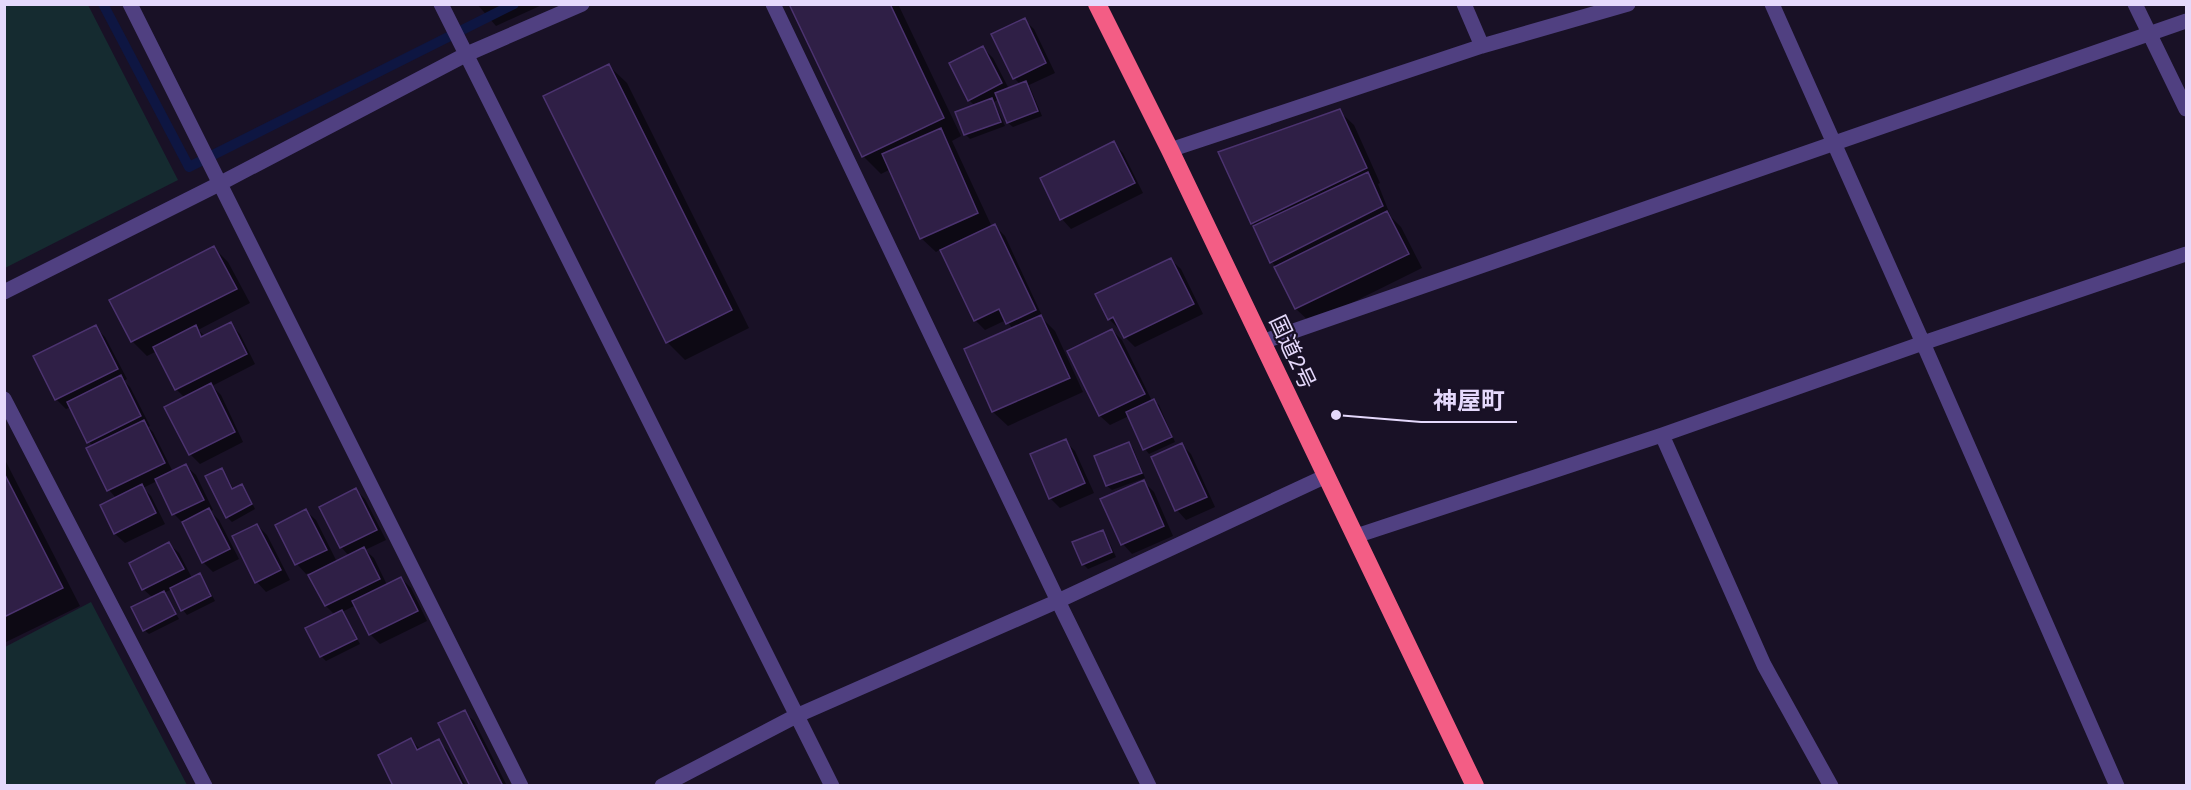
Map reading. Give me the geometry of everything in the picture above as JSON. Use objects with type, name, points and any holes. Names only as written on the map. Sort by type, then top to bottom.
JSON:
[{"type":"highway","name":"国道2号","points":[[1097,4],[1170,150],[1475,786]]},
{"type":"street","points":[[130,4],[521,786]]},
{"type":"street","points":[[441,4],[832,786]]},
{"type":"street","points":[[4,292],[221,183],[467,54],[582,4]]},
{"type":"street","points":[[773,4],[1058,602],[1149,786]]},
{"type":"street","points":[[1464,4],[1482,46]]},
{"type":"street","points":[[1170,150],[1482,46],[1628,4]]},
{"type":"street","points":[[1772,4],[2117,786]]},
{"type":"street","points":[[2135,4],[2187,109]]},
{"type":"street","points":[[1262,342],[2187,21]]},
{"type":"street","points":[[1356,536],[1662,435],[1923,343],[2187,254]]},
{"type":"street","points":[[4,399],[205,786]]},
{"type":"street","points":[[1662,435],[1764,665],[1831,786]]},
{"type":"street","points":[[662,786],[796,716],[1058,602],[1326,476]]},
{"type":"green space","points":[[5,4],[88,5],[178,180],[5,268]]},
{"type":"green space","points":[[91,602],[187,785],[5,785],[5,647]]},
{"type":"building","points":[[789,4],[890,4],[944,118],[862,157]]},
{"type":"building","points":[[1025,18],[1046,63],[1013,79],[991,34]]},
{"type":"building","points":[[983,46],[1002,83],[968,101],[949,63]]},
{"type":"building","points":[[609,64],[732,310],[666,343],[543,96]]},
{"type":"building","points":[[1026,81],[1038,111],[1007,123],[995,93]]},
{"type":"building","points":[[992,98],[1001,122],[964,135],[955,112]]},
{"type":"building","points":[[1340,109],[1367,168],[1251,224],[1218,152]]},
{"type":"building","points":[[941,128],[978,213],[920,239],[882,154]]},
{"type":"building","points":[[1114,141],[1135,183],[1060,220],[1040,178]]},
{"type":"building","points":[[1368,172],[1383,206],[1270,263],[1253,226]]},
{"type":"building","points":[[1387,211],[1409,254],[1295,309],[1274,267]]},
{"type":"building","points":[[995,224],[1036,310],[1006,324],[999,309],[974,321],[940,250]]},
{"type":"building","points":[[214,246],[237,289],[131,342],[109,300]]},
{"type":"building","points":[[1171,258],[1194,304],[1124,338],[1113,317],[1108,320],[1095,294]]},
{"type":"building","points":[[1041,315],[1070,378],[992,412],[964,349]]},
{"type":"building","points":[[231,322],[247,354],[175,390],[153,347],[196,325],[201,337]]},
{"type":"building","points":[[96,325],[118,369],[55,400],[33,356]]},
{"type":"building","points":[[1112,329],[1145,394],[1099,416],[1067,351]]},
{"type":"building","points":[[121,375],[141,416],[87,443],[67,402]]},
{"type":"building","points":[[211,383],[235,432],[189,455],[164,407]]},
{"type":"building","points":[[1154,399],[1172,437],[1143,450],[1126,412]]},
{"type":"building","points":[[144,420],[165,463],[107,491],[86,448]]},
{"type":"building","points":[[1066,439],[1085,483],[1049,499],[1030,454]]},
{"type":"building","points":[[1129,442],[1142,473],[1106,486],[1094,456]]},
{"type":"building","points":[[1182,443],[1207,497],[1175,511],[1151,457]]},
{"type":"building","points":[[186,464],[204,500],[172,515],[155,479]]},
{"type":"building","points":[[222,468],[232,489],[242,484],[252,504],[226,518],[205,476]]},
{"type":"building","points":[[4,473],[63,588],[4,617]]},
{"type":"building","points":[[1144,480],[1164,526],[1121,545],[1100,499]]},
{"type":"building","points":[[142,484],[156,513],[114,534],[100,505]]},
{"type":"building","points":[[356,488],[377,530],[340,548],[319,507]]},
{"type":"building","points":[[209,508],[230,549],[202,563],[182,522]]},
{"type":"building","points":[[306,509],[327,550],[295,565],[275,525]]},
{"type":"building","points":[[257,524],[281,570],[255,583],[232,536]]},
{"type":"building","points":[[1103,530],[1112,552],[1082,565],[1072,542]]},
{"type":"building","points":[[169,542],[184,569],[142,590],[129,563]]},
{"type":"building","points":[[364,547],[380,579],[325,606],[308,575]]},
{"type":"building","points":[[200,573],[211,596],[181,611],[170,588]]},
{"type":"building","points":[[401,577],[418,611],[369,635],[352,601]]},
{"type":"building","points":[[164,591],[176,614],[143,631],[131,607]]},
{"type":"building","points":[[342,610],[357,639],[320,657],[305,628]]},
{"type":"building","points":[[465,710],[503,786],[470,786],[438,723]]},
{"type":"building","points":[[411,738],[417,750],[439,739],[463,786],[393,786],[378,755]]},
{"type":"waterway","points":[[103,4],[189,167],[514,4]]},
{"type":"place","name":"神屋町","points":[[1336,415]]}]
